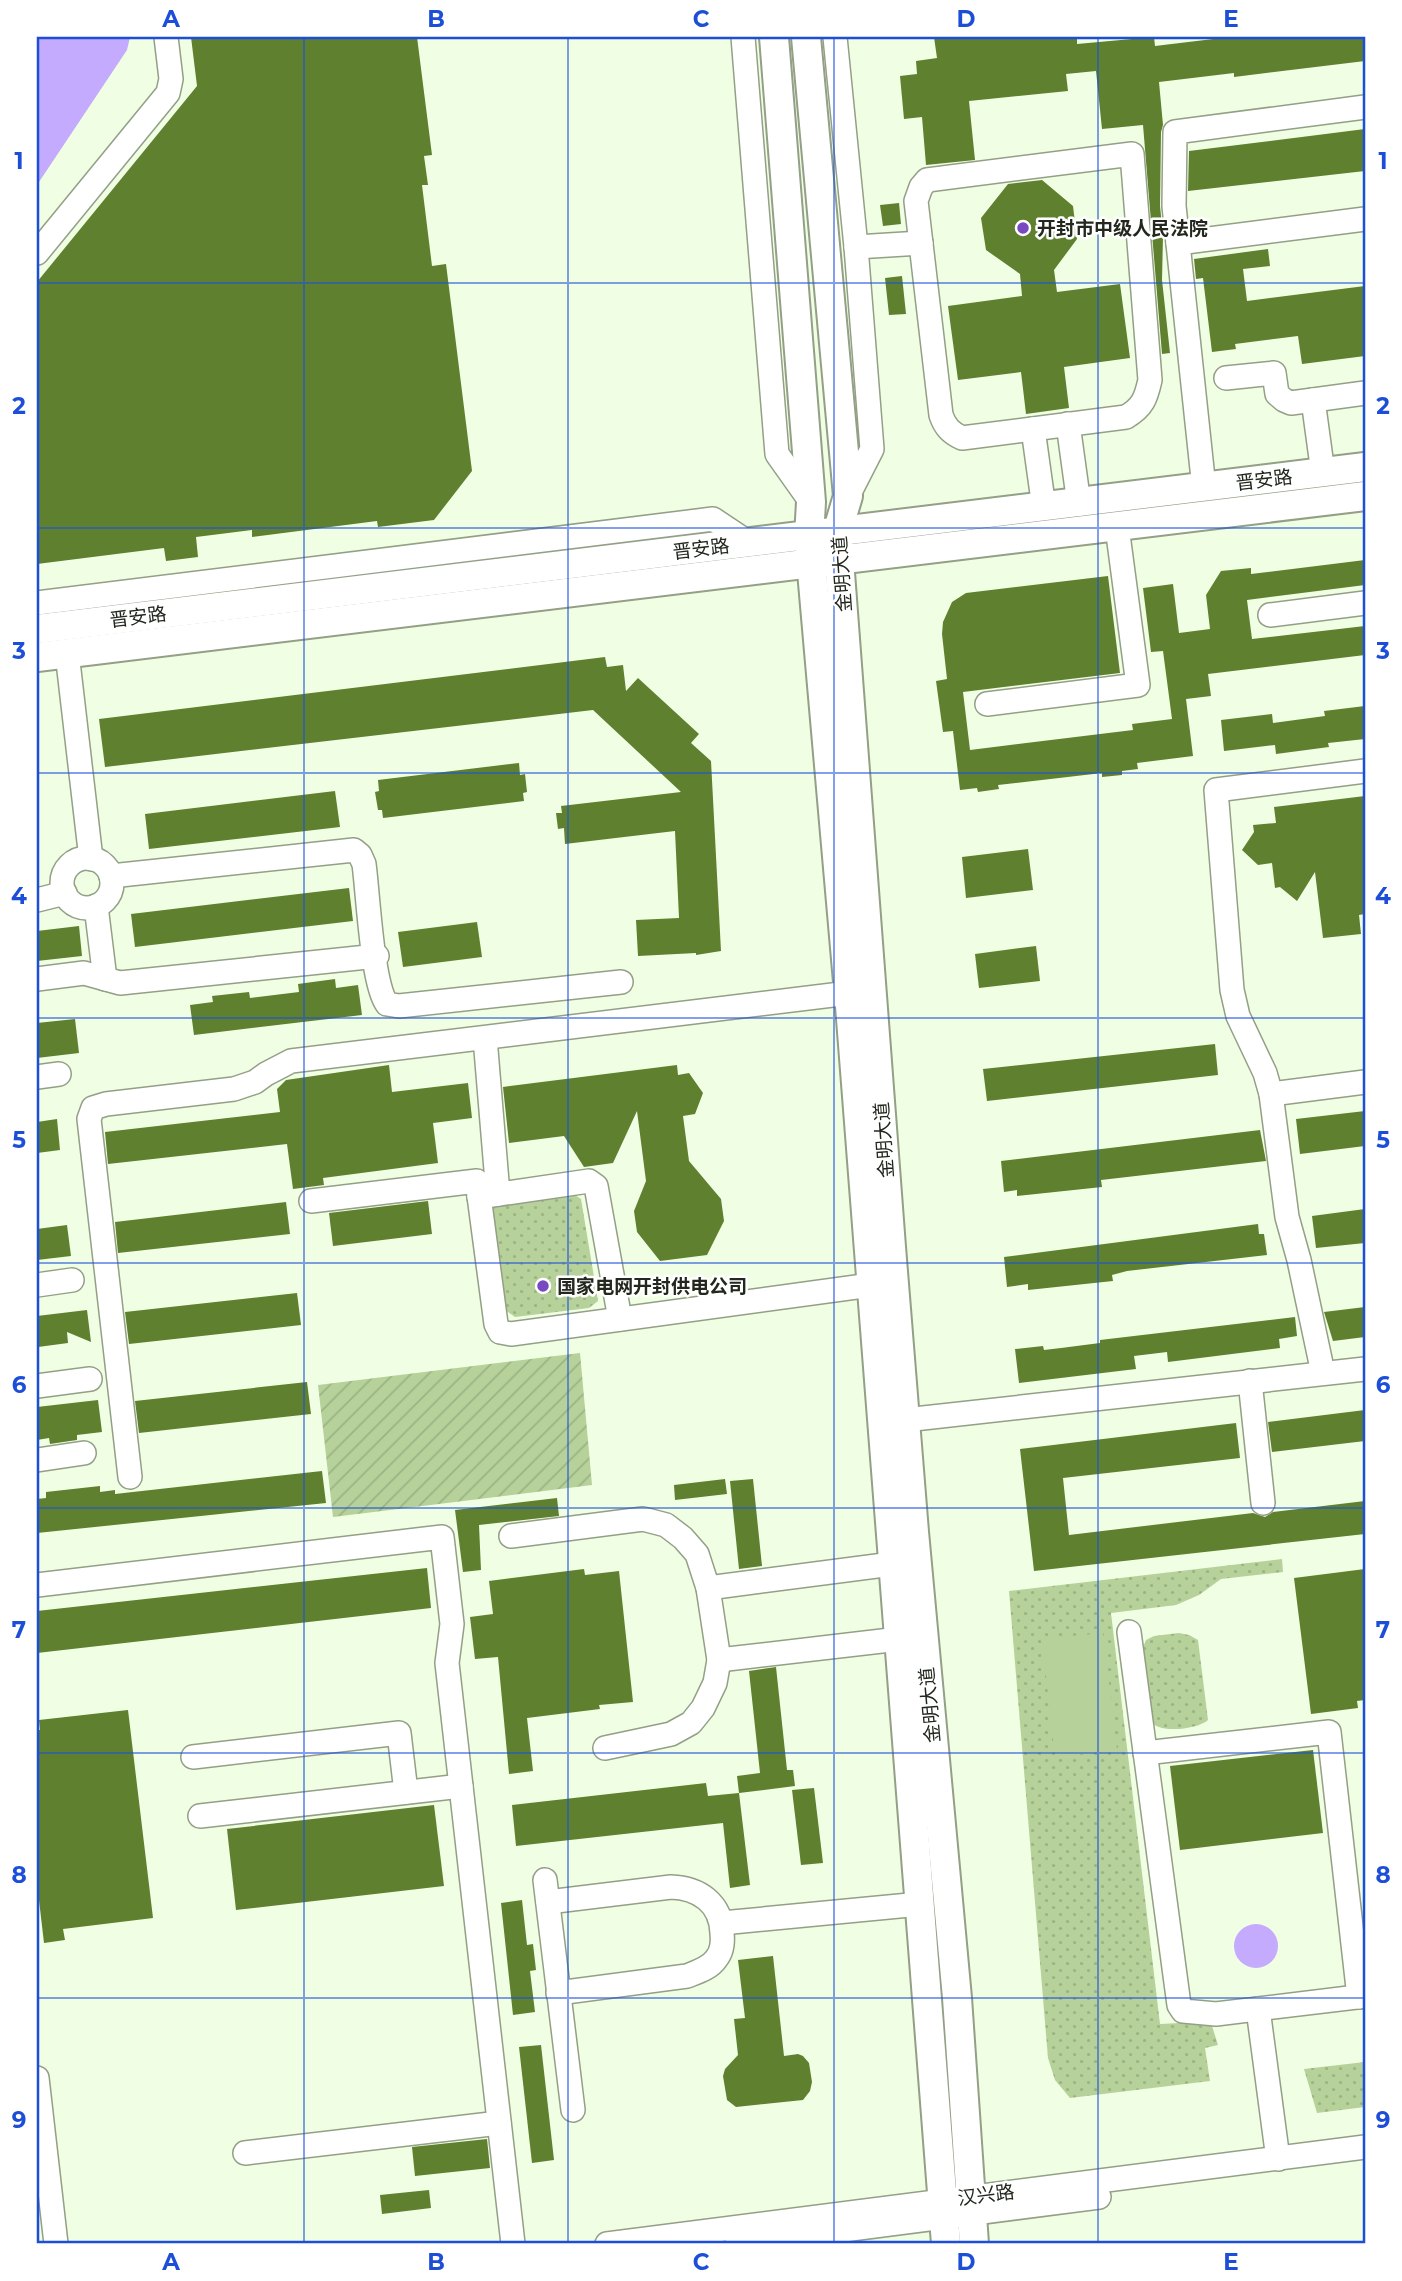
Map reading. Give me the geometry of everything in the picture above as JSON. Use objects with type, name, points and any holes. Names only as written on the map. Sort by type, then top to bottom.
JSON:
[{"type":"main road","name":"金明大道","points":[[774,37],[811,502],[810,550],[849,993],[944,2221]]},
{"type":"main road","name":"金明大道","points":[[806,37],[848,496],[839,546],[905,1420],[957,1997],[974,2244]]},
{"type":"main road","name":"晋安路","points":[[37,657],[839,546],[1044,508],[1365,467]]},
{"type":"main road","name":"晋安路","points":[[839,546],[1117,527],[1365,496]]},
{"type":"main road","name":"晋安路","points":[[37,629],[749,543],[810,550]]},
{"type":"street","points":[[37,253],[168,93],[171,79],[166,37]]},
{"type":"street","points":[[743,37],[777,454],[811,502]]},
{"type":"street","points":[[835,37],[856,247],[872,449],[848,496]]},
{"type":"street","points":[[1204,488],[1174,206],[1175,132],[1365,107]]},
{"type":"street","points":[[1132,154],[1150,380],[1145,401],[1126,417],[1068,424],[962,438],[944,425],[916,201],[920,187],[927,180],[1132,154]]},
{"type":"street","points":[[1178,243],[1365,219]]},
{"type":"street","points":[[856,247],[921,243]]},
{"type":"street","points":[[1226,379],[1274,373],[1277,394],[1291,403],[1365,397]]},
{"type":"street","points":[[1313,400],[1323,473]]},
{"type":"street","points":[[1068,424],[1079,504]]},
{"type":"street","points":[[1033,429],[1044,508]]},
{"type":"street","points":[[37,603],[713,519],[749,543]]},
{"type":"street","points":[[988,704],[1138,685],[1117,527]]},
{"type":"street","points":[[1270,615],[1365,603]]},
{"type":"street","points":[[67,653],[91,859]]},
{"type":"street","points":[[1322,1373],[1299,1260],[1287,1217],[1271,1094],[1265,1073],[1238,1016],[1232,990],[1216,790],[1365,771]]},
{"type":"street","points":[[111,876],[354,850],[364,864],[382,996],[387,1004],[399,1006],[621,982]]},
{"type":"street","points":[[91,859],[103,863],[113,883],[108,897],[96,906],[85,908],[76,905],[65,893],[64,876],[75,861],[91,859]]},
{"type":"street","points":[[37,900],[65,893]]},
{"type":"street","points":[[96,906],[104,979]]},
{"type":"street","points":[[37,979],[84,973],[120,983],[376,956]]},
{"type":"street","points":[[130,1476],[89,1119],[93,1108],[106,1104],[234,1090],[255,1082],[291,1061],[849,993]]},
{"type":"street","points":[[485,1038],[489,1196],[496,1324],[500,1332],[512,1334],[871,1285]]},
{"type":"street","points":[[1271,1094],[1365,1082]]},
{"type":"street","points":[[311,1201],[477,1181],[489,1196]]},
{"type":"street","points":[[489,1196],[589,1181],[596,1186],[620,1319]]},
{"type":"street","points":[[37,1285],[72,1280]]},
{"type":"street","points":[[905,1420],[1365,1368]]},
{"type":"street","points":[[37,1386],[90,1379]]},
{"type":"street","points":[[1250,1381],[1264,1503]]},
{"type":"street","points":[[37,1460],[84,1453]]},
{"type":"street","points":[[512,1536],[643,1519],[666,1525],[683,1538],[697,1554],[708,1588],[719,1660],[715,1683],[703,1708],[691,1723],[671,1734],[605,1748]]},
{"type":"street","points":[[37,1585],[442,1537],[452,1624],[447,1663],[513,2244]]},
{"type":"street","points":[[708,1588],[892,1564]]},
{"type":"street","points":[[1129,1632],[1145,1753],[1179,2005],[1183,2011],[1216,2014],[1362,1997],[1329,1732],[1145,1753]]},
{"type":"street","points":[[719,1660],[899,1639]]},
{"type":"street","points":[[193,1757],[399,1734],[406,1792]]},
{"type":"street","points":[[200,1815],[461,1786]]},
{"type":"street","points":[[558,1993],[687,1976],[703,1969],[715,1962],[721,1951],[722,1923],[718,1912],[710,1900],[685,1888],[546,1891],[558,1993],[573,2110]]},
{"type":"street","points":[[722,1923],[920,1904]]},
{"type":"street","points":[[1258,2009],[1278,2159]]},
{"type":"street","points":[[37,2078],[56,2244]]},
{"type":"street","points":[[245,2153],[499,2123]]},
{"type":"street","name":"汉兴路","points":[[737,2244],[944,2221],[971,2206],[1365,2147]]},
{"type":"street","name":"汉兴路","points":[[971,2206],[1365,2162]]},
{"type":"street","name":"汉兴路","points":[[607,2244],[944,2221]]},
{"type":"green space","points":[[572,1193],[581,1199],[598,1301],[589,1308],[515,1317],[505,1310],[492,1215],[494,1207],[502,1203]]},
{"type":"green space","points":[[580,1353],[592,1485],[333,1517],[318,1385]]},
{"type":"green space","points":[[1282,1559],[1283,1572],[1221,1579],[1199,1595],[1176,1605],[1111,1613],[1160,2024],[1199,2022],[1212,2026],[1218,2045],[1205,2048],[1210,2081],[1070,2098],[1055,2080],[1048,2058],[1009,1591]]},
{"type":"green space","points":[[1103,1633],[1117,1750],[1055,1757],[1042,1639]]},
{"type":"green space","points":[[1179,1633],[1198,1640],[1208,1720],[1188,1728],[1163,1728],[1151,1722],[1141,1652],[1146,1640],[1154,1636]]},
{"type":"green space","points":[[1365,2062],[1365,2107],[1317,2113],[1304,2069]]},
{"type":"shaded area","points":[[37,37],[130,37],[127,50],[37,185]]},
{"type":"shaded area","points":[[1256,1924],[1265,1925],[1272,1930],[1277,1937],[1277,1955],[1272,1962],[1265,1967],[1256,1968],[1247,1967],[1240,1962],[1235,1955],[1234,1946],[1235,1937],[1240,1930],[1247,1925]]},
{"type":"building","points":[[191,37],[417,37],[432,155],[424,156],[428,185],[422,185],[432,266],[446,264],[472,471],[434,520],[378,527],[377,521],[252,537],[252,530],[196,537],[198,557],[166,561],[164,548],[37,564],[37,282],[197,86]]},
{"type":"building","points":[[934,37],[1077,37],[1077,44],[1154,37],[1155,46],[1230,37],[1365,37],[1365,61],[1234,77],[1234,73],[1159,82],[1163,125],[1160,206],[1163,236],[1162,280],[1170,353],[1162,354],[1143,125],[1102,129],[1096,71],[1066,74],[1068,91],[969,101],[975,160],[926,165],[922,117],[904,119],[900,76],[917,74],[916,61],[937,58]]},
{"type":"building","points":[[1365,129],[1365,171],[1188,191],[1189,151]]},
{"type":"building","points":[[1042,180],[1073,206],[1077,239],[1054,270],[1057,292],[1120,284],[1130,358],[1064,367],[1069,408],[1026,414],[1021,372],[958,380],[948,306],[1022,296],[1020,274],[986,250],[981,218],[1008,184]]},
{"type":"building","points":[[899,203],[901,224],[883,226],[880,205]]},
{"type":"building","points":[[1268,249],[1270,266],[1243,269],[1247,301],[1365,286],[1365,356],[1302,364],[1298,336],[1235,344],[1236,349],[1212,352],[1203,278],[1196,279],[1194,259]]},
{"type":"building","points":[[902,276],[906,314],[889,315],[885,278]]},
{"type":"building","points":[[1365,560],[1365,585],[1247,600],[1252,639],[1365,626],[1365,655],[1208,674],[1211,696],[1186,699],[1193,756],[1137,763],[1138,769],[1122,771],[1122,775],[1102,777],[1102,773],[998,785],[999,789],[978,792],[977,788],[960,790],[953,731],[943,732],[936,681],[947,679],[943,622],[952,602],[966,593],[1108,576],[1120,673],[963,692],[970,750],[1133,730],[1132,724],[1172,719],[1163,651],[1151,652],[1143,588],[1173,584],[1179,633],[1210,629],[1206,595],[1221,571],[1251,568],[1251,574]]},
{"type":"building","points":[[605,657],[607,667],[623,665],[626,691],[638,678],[699,734],[691,743],[711,761],[721,951],[696,955],[638,956],[636,920],[679,918],[675,831],[565,844],[564,828],[558,829],[556,813],[562,813],[561,806],[681,792],[593,710],[105,767],[99,719]]},
{"type":"building","points":[[1365,706],[1365,739],[1328,743],[1329,747],[1276,754],[1275,745],[1224,751],[1221,720],[1272,714],[1273,723],[1325,716],[1324,711]]},
{"type":"building","points":[[519,763],[520,775],[525,774],[527,792],[523,793],[524,801],[383,818],[382,810],[378,810],[375,792],[379,791],[378,780]]},
{"type":"building","points":[[335,791],[340,827],[149,849],[145,814]]},
{"type":"building","points":[[1365,796],[1365,914],[1359,915],[1361,934],[1323,938],[1315,872],[1297,901],[1280,887],[1275,888],[1272,863],[1258,865],[1242,850],[1254,832],[1253,825],[1276,823],[1274,807]]},
{"type":"building","points":[[1028,849],[1033,890],[966,898],[962,857]]},
{"type":"building","points":[[349,888],[353,921],[135,947],[131,914]]},
{"type":"building","points":[[477,922],[482,957],[403,967],[398,932]]},
{"type":"building","points":[[79,926],[82,956],[37,961],[37,931]]},
{"type":"building","points":[[1036,946],[1040,981],[979,988],[975,954]]},
{"type":"building","points":[[335,979],[336,988],[358,985],[362,1015],[194,1035],[190,1005],[213,1002],[212,996],[249,992],[250,998],[299,992],[298,984]]},
{"type":"building","points":[[75,1019],[79,1053],[37,1058],[37,1023]]},
{"type":"building","points":[[1215,1044],[1218,1075],[987,1101],[983,1069]]},
{"type":"building","points":[[389,1065],[392,1092],[468,1083],[472,1118],[433,1123],[438,1163],[323,1178],[324,1185],[293,1189],[287,1144],[108,1164],[105,1132],[280,1112],[277,1089],[286,1080]]},
{"type":"building","points":[[677,1065],[678,1075],[689,1073],[703,1093],[695,1114],[683,1116],[689,1161],[721,1199],[724,1221],[707,1255],[660,1261],[637,1232],[634,1211],[646,1181],[637,1111],[613,1163],[584,1167],[564,1136],[509,1143],[503,1087]]},
{"type":"building","points":[[1365,1111],[1365,1146],[1300,1154],[1296,1119]]},
{"type":"building","points":[[57,1119],[60,1150],[37,1153],[37,1122]]},
{"type":"building","points":[[1260,1130],[1266,1161],[1101,1180],[1102,1187],[1017,1196],[1017,1190],[1004,1192],[1001,1161]]},
{"type":"building","points":[[428,1201],[432,1234],[333,1246],[329,1213]]},
{"type":"building","points":[[286,1202],[290,1234],[118,1253],[115,1222]]},
{"type":"building","points":[[1365,1209],[1365,1243],[1316,1248],[1312,1216]]},
{"type":"building","points":[[1258,1224],[1259,1234],[1264,1234],[1267,1255],[1127,1271],[1112,1275],[1113,1281],[1028,1290],[1028,1284],[1007,1287],[1004,1257]]},
{"type":"building","points":[[67,1225],[71,1256],[37,1260],[37,1229]]},
{"type":"building","points":[[297,1293],[301,1325],[129,1344],[125,1312]]},
{"type":"building","points":[[1365,1307],[1365,1337],[1333,1341],[1324,1312]]},
{"type":"building","points":[[87,1310],[91,1342],[67,1332],[68,1343],[38,1347],[37,1316]]},
{"type":"building","points":[[1295,1317],[1297,1336],[1279,1339],[1280,1348],[1168,1362],[1167,1352],[1134,1356],[1136,1369],[1019,1383],[1015,1349],[1043,1346],[1044,1350],[1100,1343],[1100,1340]]},
{"type":"building","points":[[307,1382],[311,1414],[139,1433],[135,1401]]},
{"type":"building","points":[[98,1400],[102,1432],[77,1435],[77,1440],[50,1444],[49,1438],[37,1440],[37,1407]]},
{"type":"building","points":[[1365,1410],[1365,1441],[1272,1452],[1268,1422]]},
{"type":"building","points":[[1236,1423],[1240,1458],[1063,1478],[1069,1535],[1253,1513],[1265,1517],[1273,1512],[1365,1501],[1365,1534],[1034,1571],[1020,1449]]},
{"type":"building","points":[[322,1471],[326,1503],[37,1533],[37,1499],[46,1498],[46,1492],[100,1486],[100,1492],[115,1490],[115,1494]]},
{"type":"building","points":[[725,1479],[727,1494],[675,1500],[674,1485]]},
{"type":"building","points":[[753,1479],[762,1566],[739,1569],[730,1481]]},
{"type":"building","points":[[557,1498],[559,1516],[479,1525],[481,1570],[463,1572],[455,1510]]},
{"type":"building","points":[[427,1568],[431,1608],[37,1653],[37,1611]]},
{"type":"building","points":[[584,1569],[585,1575],[619,1571],[633,1702],[599,1705],[600,1709],[527,1718],[533,1771],[509,1774],[498,1657],[475,1659],[470,1617],[493,1614],[489,1581]]},
{"type":"building","points":[[1365,1569],[1365,1700],[1357,1701],[1358,1708],[1311,1714],[1294,1578]]},
{"type":"building","points":[[776,1667],[787,1770],[793,1770],[795,1786],[739,1793],[737,1776],[760,1773],[749,1671]]},
{"type":"building","points":[[128,1710],[153,1918],[63,1929],[65,1940],[44,1943],[37,1883],[39,1720]]},
{"type":"building","points":[[1313,1750],[1323,1833],[1180,1850],[1170,1766]]},
{"type":"building","points":[[706,1783],[708,1796],[739,1793],[750,1885],[730,1888],[723,1823],[516,1846],[512,1805]]},
{"type":"building","points":[[814,1788],[823,1863],[801,1865],[792,1790]]},
{"type":"building","points":[[434,1805],[444,1886],[236,1910],[227,1829]]},
{"type":"building","points":[[522,1900],[527,1945],[533,1944],[536,1970],[530,1971],[535,2012],[513,2015],[501,1903]]},
{"type":"building","points":[[773,1956],[784,2056],[798,2054],[809,2063],[812,2082],[810,2091],[803,2100],[736,2107],[727,2100],[723,2076],[725,2069],[738,2055],[734,2019],[745,2018],[738,1960]]},
{"type":"building","points":[[541,2045],[554,2160],[532,2163],[519,2047]]},
{"type":"building","points":[[487,2139],[490,2168],[415,2176],[412,2147]]},
{"type":"building","points":[[429,2190],[431,2208],[382,2214],[380,2195]]},
{"type":"place","name":"开封市中级人民法院","points":[[1023,228]]},
{"type":"place","name":"国家电网开封供电公司","points":[[543,1286]]}]
